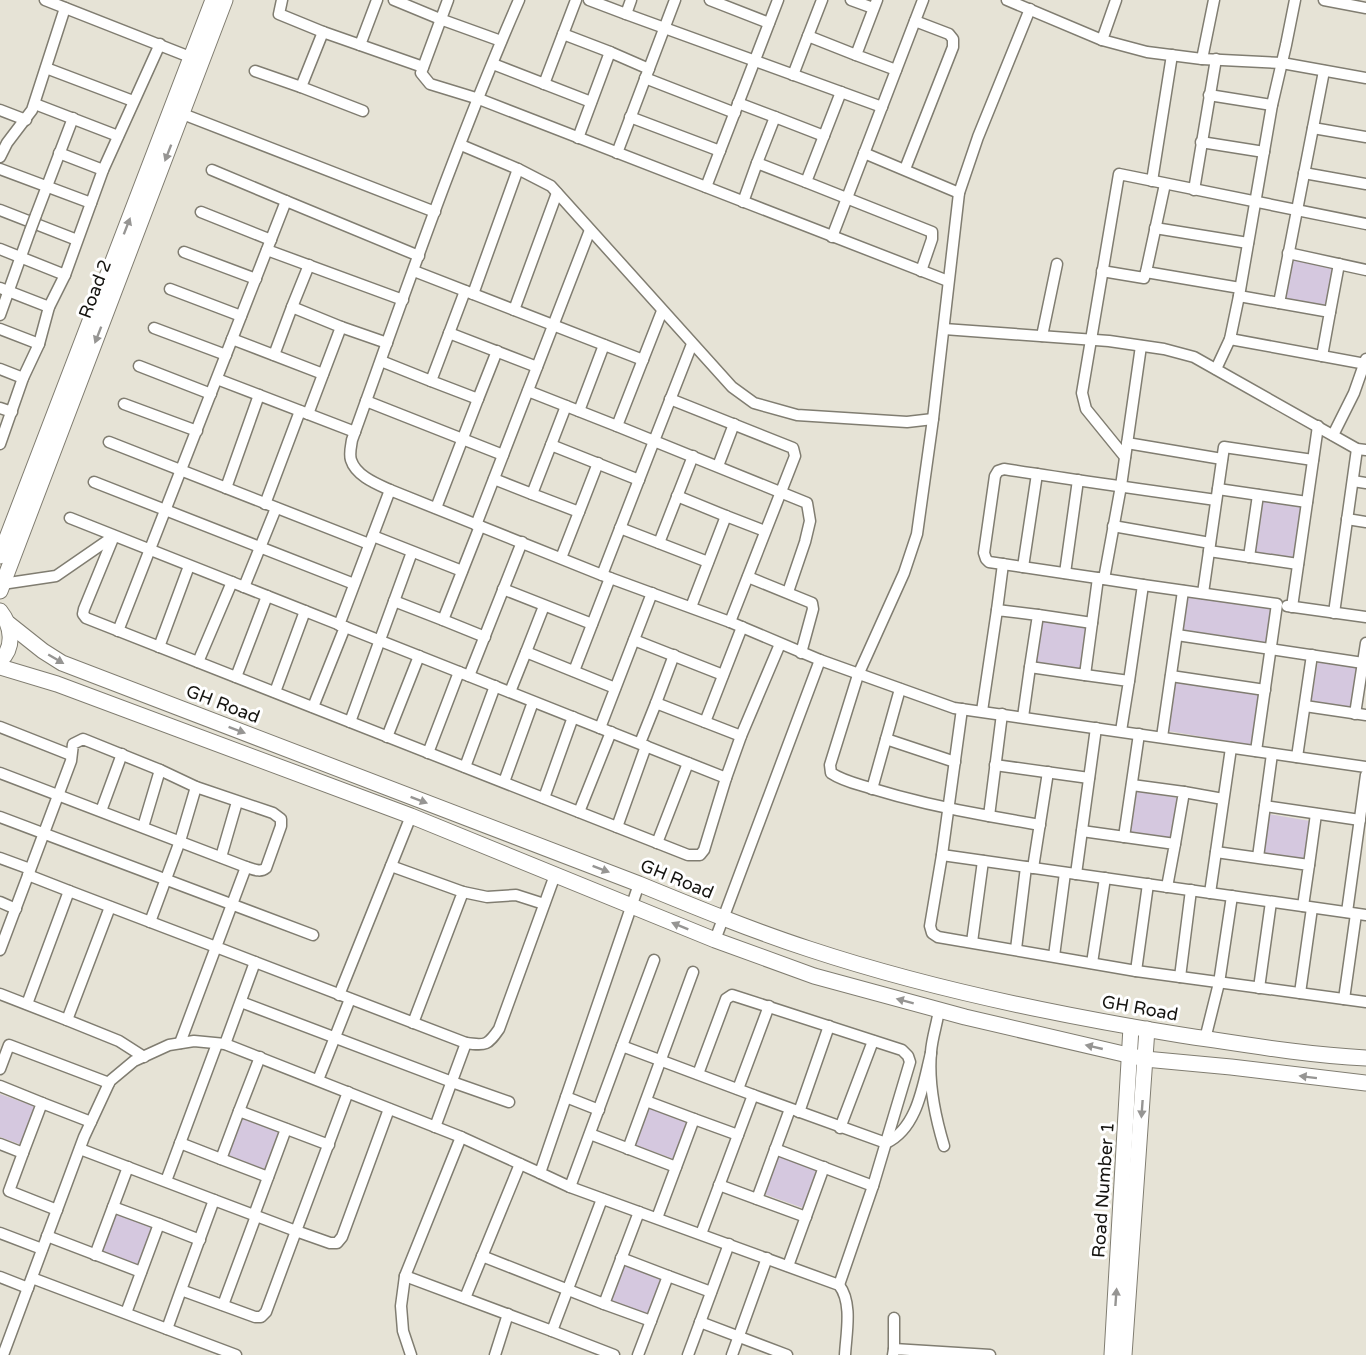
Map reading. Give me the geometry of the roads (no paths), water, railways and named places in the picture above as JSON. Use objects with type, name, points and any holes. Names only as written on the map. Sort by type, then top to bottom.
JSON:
[{"type":"main road","name":"Road 2","points":[[1,590],[177,113],[213,0]]},
{"type":"main road","name":"Road 2","points":[[196,59],[225,0]]},
{"type":"main road","name":"Road 2","points":[[0,555],[177,113]]},
{"type":"main road","points":[[0,661],[9,647],[11,636],[5,618],[1,590]]},
{"type":"main road","name":"GH Road","points":[[5,618],[43,651],[62,663],[723,918],[810,949],[920,982],[1045,1011],[1222,1043],[1366,1058]]},
{"type":"main road","points":[[0,667],[57,684],[411,816],[715,940],[814,976],[939,1010],[1138,1057],[1366,1083]]},
{"type":"main road","name":"Road Number 1","points":[[1124,1355],[1138,1057],[1131,1027]]},
{"type":"main road","name":"Road Number 1","points":[[1112,1355],[1138,1057],[1147,1029]]},
{"type":"street","points":[[45,0],[196,59]]},
{"type":"street","points":[[282,0],[279,14],[423,67]]},
{"type":"street","points":[[360,45],[377,0]]},
{"type":"street","points":[[394,0],[501,41]]},
{"type":"street","points":[[448,0],[421,73],[430,84],[479,99],[948,281]]},
{"type":"street","points":[[519,0],[435,213],[355,432],[350,459],[354,467],[372,481],[390,490],[606,576],[730,622],[858,675],[962,709],[1366,767]]},
{"type":"street","points":[[544,84],[576,0]]},
{"type":"street","points":[[589,0],[882,107]]},
{"type":"street","points":[[626,14],[631,0]]},
{"type":"street","points":[[617,153],[675,0]]},
{"type":"street","points":[[710,0],[728,3],[769,23]]},
{"type":"street","points":[[706,188],[753,60],[778,0]]},
{"type":"street","points":[[793,75],[822,0]]},
{"type":"street","points":[[851,0],[875,4],[856,55]]},
{"type":"street","points":[[832,237],[923,0]]},
{"type":"street","points":[[1007,0],[1102,40],[1148,52],[1202,59],[1282,63],[1366,78]]},
{"type":"street","points":[[1040,825],[948,809],[872,789],[839,778],[831,773],[830,765],[858,675],[904,573],[917,534],[959,193],[978,137],[1033,10],[1041,0]]},
{"type":"street","points":[[1102,40],[1116,0]]},
{"type":"street","points":[[1202,59],[1214,0]]},
{"type":"street","points":[[1216,369],[1230,339],[1272,105],[1295,0]]},
{"type":"street","points":[[1324,0],[1364,5]]},
{"type":"street","points":[[0,157],[7,143],[26,120],[35,104],[65,8]]},
{"type":"street","points":[[905,170],[953,47],[953,39],[949,34],[915,21]]},
{"type":"street","points":[[301,87],[323,32]]},
{"type":"street","points":[[563,34],[610,52],[647,74],[736,108],[775,117],[824,136]]},
{"type":"street","points":[[808,36],[896,70]]},
{"type":"street","points":[[0,444],[23,378],[39,344],[49,308],[65,274],[103,171],[160,44]]},
{"type":"street","points":[[578,138],[610,52]]},
{"type":"street","points":[[1152,181],[1172,55]]},
{"type":"street","points":[[1194,190],[1216,59]]},
{"type":"street","points":[[493,64],[591,102]]},
{"type":"street","points":[[46,68],[133,101]]},
{"type":"street","points":[[255,70],[363,111]]},
{"type":"street","points":[[1279,303],[1324,71]]},
{"type":"street","points":[[806,182],[841,92]]},
{"type":"street","points":[[1209,95],[1272,105]]},
{"type":"street","points":[[35,104],[118,136]]},
{"type":"street","points":[[0,110],[26,120]]},
{"type":"street","points":[[177,113],[435,213]]},
{"type":"street","points":[[630,117],[720,152]]},
{"type":"street","points":[[742,202],[775,117]]},
{"type":"street","points":[[0,315],[5,290],[21,258],[73,118]]},
{"type":"street","points":[[1313,129],[1366,137]]},
{"type":"street","points":[[1201,142],[1264,152]]},
{"type":"street","points":[[461,145],[551,186],[732,387],[754,403],[797,416],[907,422],[933,418]]},
{"type":"street","points":[[59,153],[103,171]]},
{"type":"street","points":[[864,153],[959,193]]},
{"type":"street","points":[[757,163],[932,232],[932,239],[921,271]]},
{"type":"street","points":[[0,169],[91,203]]},
{"type":"street","points":[[431,381],[518,169]]},
{"type":"street","points":[[212,170],[419,256]]},
{"type":"street","points":[[1304,173],[1366,184]]},
{"type":"street","points":[[1125,457],[1086,409],[1082,393],[1119,174],[1366,224]]},
{"type":"street","points":[[1102,272],[1144,278],[1165,184]]},
{"type":"street","points":[[514,310],[557,193]]},
{"type":"street","points":[[118,631],[286,201]]},
{"type":"street","points":[[0,210],[77,240]]},
{"type":"street","points":[[201,212],[309,265],[403,300]]},
{"type":"street","points":[[1155,228],[1248,243]]},
{"type":"street","points":[[443,620],[503,455],[590,230]]},
{"type":"street","points":[[0,249],[65,274]]},
{"type":"street","points":[[184,252],[256,279]]},
{"type":"street","points":[[1288,253],[1366,270]]},
{"type":"street","points":[[1042,336],[1057,264]]},
{"type":"street","points":[[1322,356],[1339,264]]},
{"type":"street","points":[[274,355],[309,265]]},
{"type":"street","points":[[414,271],[643,360]]},
{"type":"street","points":[[1146,272],[1240,292],[1279,303],[1330,312]]},
{"type":"street","points":[[170,289],[241,316]]},
{"type":"street","points":[[5,290],[49,308]]},
{"type":"street","points":[[292,307],[387,344]]},
{"type":"street","points":[[618,426],[662,311]]},
{"type":"street","points":[[244,587],[260,548],[271,506],[304,412],[323,374],[341,327]]},
{"type":"street","points":[[154,328],[226,355]]},
{"type":"street","points":[[0,329],[39,344]]},
{"type":"street","points":[[944,329],[1091,340],[1164,349],[1194,357],[1362,449],[1353,481],[1334,613]]},
{"type":"street","points":[[449,333],[537,367]]},
{"type":"street","points":[[232,339],[323,374]]},
{"type":"street","points":[[1230,339],[1366,362],[1354,393],[1333,435]]},
{"type":"street","points":[[574,671],[592,624],[620,528],[692,344]]},
{"type":"street","points":[[579,411],[604,345]]},
{"type":"street","points":[[1085,675],[1092,624],[1121,486],[1141,346]]},
{"type":"street","points":[[436,507],[497,351]]},
{"type":"street","points":[[381,361],[478,399]]},
{"type":"street","points":[[140,366],[211,394]]},
{"type":"street","points":[[0,369],[23,378]]},
{"type":"street","points":[[217,379],[355,432]]},
{"type":"street","points":[[528,391],[807,503],[810,520],[788,592]]},
{"type":"street","points":[[226,488],[259,395]]},
{"type":"street","points":[[670,399],[793,448],[795,456],[730,622]]},
{"type":"street","points":[[366,401],[503,455]]},
{"type":"street","points":[[124,404],[197,431]]},
{"type":"street","points":[[532,494],[566,406]]},
{"type":"street","points":[[0,408],[12,412]]},
{"type":"street","points":[[718,466],[734,424]]},
{"type":"street","points":[[1292,607],[1318,426]]},
{"type":"street","points":[[109,442],[271,506],[412,552],[462,571]]},
{"type":"street","points":[[1127,443],[1222,459]]},
{"type":"street","points":[[551,445],[639,480]]},
{"type":"street","points":[[1203,593],[1224,447],[1313,460]]},
{"type":"street","points":[[659,543],[693,456]]},
{"type":"street","points":[[561,558],[598,463]]},
{"type":"street","points":[[1307,502],[1258,495],[1217,495],[1121,486],[1004,469],[998,471],[995,476],[984,553],[989,562],[1366,617]]},
{"type":"street","points":[[1023,567],[1036,474]]},
{"type":"street","points":[[494,479],[579,512]]},
{"type":"street","points":[[1065,573],[1078,480]]},
{"type":"street","points":[[1353,481],[1366,483]]},
{"type":"street","points":[[94,482],[354,584]]},
{"type":"street","points":[[313,707],[342,626],[354,584],[390,490]]},
{"type":"street","points":[[1249,557],[1258,495]]},
{"type":"street","points":[[677,496],[765,531]]},
{"type":"street","points":[[690,607],[726,516]]},
{"type":"street","points":[[70,518],[726,778]]},
{"type":"street","points":[[1347,519],[1366,522]]},
{"type":"street","points":[[1113,526],[1249,557],[1298,564]]},
{"type":"street","points":[[620,528],[708,562]]},
{"type":"street","points":[[1,590],[56,576],[114,536]]},
{"type":"street","points":[[114,536],[83,614],[86,618],[688,855],[700,855],[704,850],[741,736],[780,644]]},
{"type":"street","points":[[428,753],[464,674],[485,637],[522,542]]},
{"type":"street","points":[[350,722],[412,552]]},
{"type":"street","points":[[982,711],[1004,564]]},
{"type":"street","points":[[159,646],[189,566]]},
{"type":"street","points":[[748,577],[812,603],[813,609],[801,653]]},
{"type":"street","points":[[198,662],[231,582]]},
{"type":"street","points":[[1121,731],[1143,585]]},
{"type":"street","points":[[503,590],[592,624]]},
{"type":"street","points":[[1162,737],[1183,591]]},
{"type":"street","points":[[579,812],[605,730],[615,688],[652,593]]},
{"type":"street","points":[[236,677],[267,596]]},
{"type":"street","points":[[393,601],[485,637]]},
{"type":"street","points":[[1256,751],[1277,604]]},
{"type":"street","points":[[510,692],[544,606]]},
{"type":"street","points":[[997,610],[1092,624]]},
{"type":"street","points":[[274,692],[305,611]]},
{"type":"street","points":[[1023,717],[1038,615]]},
{"type":"street","points":[[705,722],[742,627]]},
{"type":"street","points":[[1177,635],[1363,663]]},
{"type":"street","points":[[634,640],[723,675]]},
{"type":"street","points":[[1305,706],[1361,714],[1366,643]]},
{"type":"street","points":[[526,652],[615,688]]},
{"type":"street","points":[[617,827],[656,703],[674,655]]},
{"type":"street","points":[[1297,757],[1312,655]]},
{"type":"street","points":[[387,737],[419,656]]},
{"type":"street","points":[[715,940],[820,660]]},
{"type":"street","points":[[1030,667],[1129,681]]},
{"type":"street","points":[[1171,676],[1265,690]]},
{"type":"street","points":[[465,767],[495,686]]},
{"type":"street","points":[[872,789],[900,688]]},
{"type":"street","points":[[504,783],[533,702]]},
{"type":"street","points":[[656,703],[741,736]]},
{"type":"street","points":[[962,709],[930,926],[932,933],[938,937],[1136,971],[1366,1002]]},
{"type":"street","points":[[989,816],[1002,714]]},
{"type":"street","points":[[544,798],[573,717]]},
{"type":"street","points":[[0,727],[67,751],[71,755]]},
{"type":"street","points":[[1054,956],[1082,831],[1096,728]]},
{"type":"street","points":[[1124,837],[1139,734]]},
{"type":"street","points":[[0,773],[59,795],[180,841],[246,867],[258,871],[266,868],[281,826],[281,819],[273,813],[196,787],[83,739],[73,744],[71,761],[59,795],[0,949]]},
{"type":"street","points":[[886,739],[955,762]]},
{"type":"street","points":[[1210,893],[1231,748]]},
{"type":"street","points":[[101,811],[122,754]]},
{"type":"street","points":[[1258,857],[1272,754]]},
{"type":"street","points":[[657,843],[688,763]]},
{"type":"street","points":[[995,765],[1089,778]]},
{"type":"street","points":[[143,827],[160,770]]},
{"type":"street","points":[[1016,949],[1048,772]]},
{"type":"street","points":[[1344,999],[1356,914],[1353,870],[1366,775]]},
{"type":"street","points":[[1132,785],[1223,798]]},
{"type":"street","points":[[150,922],[180,841],[196,787]]},
{"type":"street","points":[[1167,887],[1184,792]]},
{"type":"street","points":[[221,857],[237,802]]},
{"type":"street","points":[[1265,806],[1360,820]]},
{"type":"street","points":[[1300,993],[1308,907],[1309,865],[1316,814]]},
{"type":"street","points":[[318,1080],[334,1038],[345,997],[411,816]]},
{"type":"street","points":[[0,817],[313,935]]},
{"type":"street","points":[[1082,831],[1175,844]]},
{"type":"street","points":[[1216,852],[1309,865]]},
{"type":"street","points":[[942,855],[1356,914]]},
{"type":"street","points":[[0,858],[69,891],[110,907],[466,1043],[482,1045],[489,1043],[499,1029],[555,875]]},
{"type":"street","points":[[972,942],[983,861]]},
{"type":"street","points":[[392,866],[463,892],[487,897],[516,895],[544,904]]},
{"type":"street","points":[[180,1043],[246,867]]},
{"type":"street","points":[[1353,870],[1366,872]]},
{"type":"street","points":[[1092,963],[1105,878]]},
{"type":"street","points":[[540,1173],[639,884]]},
{"type":"street","points":[[1136,971],[1148,884]]},
{"type":"street","points":[[1179,977],[1191,890]]},
{"type":"street","points":[[27,1004],[69,891]]},
{"type":"street","points":[[413,1023],[463,892]]},
{"type":"street","points":[[1205,1039],[1219,983],[1232,896]]},
{"type":"street","points":[[0,902],[16,909]]},
{"type":"street","points":[[1259,988],[1270,902]]},
{"type":"street","points":[[67,1020],[110,907]]},
{"type":"street","points":[[570,1187],[654,960]]},
{"type":"street","points":[[166,1181],[221,1044],[241,1002],[255,962]]},
{"type":"street","points":[[628,1149],[693,972]]},
{"type":"street","points":[[0,994],[119,1041],[144,1057]]},
{"type":"street","points":[[698,1074],[729,996],[738,996],[902,1050],[908,1056],[910,1062],[886,1143],[839,1285]]},
{"type":"street","points":[[241,1002],[509,1102]]},
{"type":"street","points":[[738,1089],[769,1006]]},
{"type":"street","points":[[622,1046],[886,1143],[898,1137],[910,1120],[931,1053],[939,1010]]},
{"type":"street","points":[[757,1199],[776,1149],[830,1026]]},
{"type":"street","points":[[3,1355],[80,1149],[109,1083],[134,1061],[169,1045],[194,1041],[221,1044],[260,1057],[462,1137],[570,1187],[839,1285],[846,1298],[845,1355]]},
{"type":"street","points":[[840,1128],[873,1041]]},
{"type":"street","points":[[0,1069],[5,1043],[109,1083]]},
{"type":"street","points":[[435,1127],[466,1043]]},
{"type":"street","points":[[931,1053],[933,1096],[944,1146]]},
{"type":"street","points":[[222,1159],[260,1057]]},
{"type":"street","points":[[0,1086],[91,1122]]},
{"type":"street","points":[[181,1290],[255,1317],[261,1317],[266,1312],[348,1092]]},
{"type":"street","points":[[701,1234],[753,1095]]},
{"type":"street","points":[[566,1097],[599,1110]]},
{"type":"street","points":[[646,1101],[738,1135]]},
{"type":"street","points":[[42,1103],[23,1153],[4,1189],[57,1210]]},
{"type":"street","points":[[80,1149],[296,1231],[330,1243],[337,1243],[342,1238],[389,1109]]},
{"type":"street","points":[[239,1111],[328,1144]]},
{"type":"street","points":[[657,1218],[694,1119]]},
{"type":"street","points":[[223,1305],[286,1129]]},
{"type":"street","points":[[590,1134],[676,1167]]},
{"type":"street","points":[[411,1355],[404,1331],[401,1306],[405,1276],[462,1137]]},
{"type":"street","points":[[180,1143],[268,1177]]},
{"type":"street","points":[[0,1144],[23,1153]]},
{"type":"street","points":[[776,1149],[873,1186]]},
{"type":"street","points":[[465,1298],[520,1164]]},
{"type":"street","points":[[95,1255],[128,1167]]},
{"type":"street","points":[[788,1266],[824,1167]]},
{"type":"street","points":[[719,1185],[806,1217]]},
{"type":"street","points":[[552,1331],[602,1199]]},
{"type":"street","points":[[167,1329],[214,1200]]},
{"type":"street","points":[[113,1207],[200,1240]]},
{"type":"street","points":[[604,1304],[639,1212]]},
{"type":"street","points":[[126,1313],[159,1224]]},
{"type":"street","points":[[0,1233],[42,1249]]},
{"type":"street","points":[[47,1236],[141,1272]]},
{"type":"street","points":[[688,1355],[729,1244]]},
{"type":"street","points":[[482,1256],[651,1321]]},
{"type":"street","points":[[621,1258],[711,1292]]},
{"type":"street","points":[[732,1355],[767,1258]]},
{"type":"street","points":[[405,1276],[614,1355]]},
{"type":"street","points":[[638,1355],[668,1276]]},
{"type":"street","points":[[0,1277],[30,1283],[126,1313],[236,1355]]},
{"type":"street","points":[[495,1355],[508,1314]]},
{"type":"street","points":[[894,1318],[893,1352],[990,1355]]},
{"type":"street","points":[[700,1322],[787,1355]]}]
